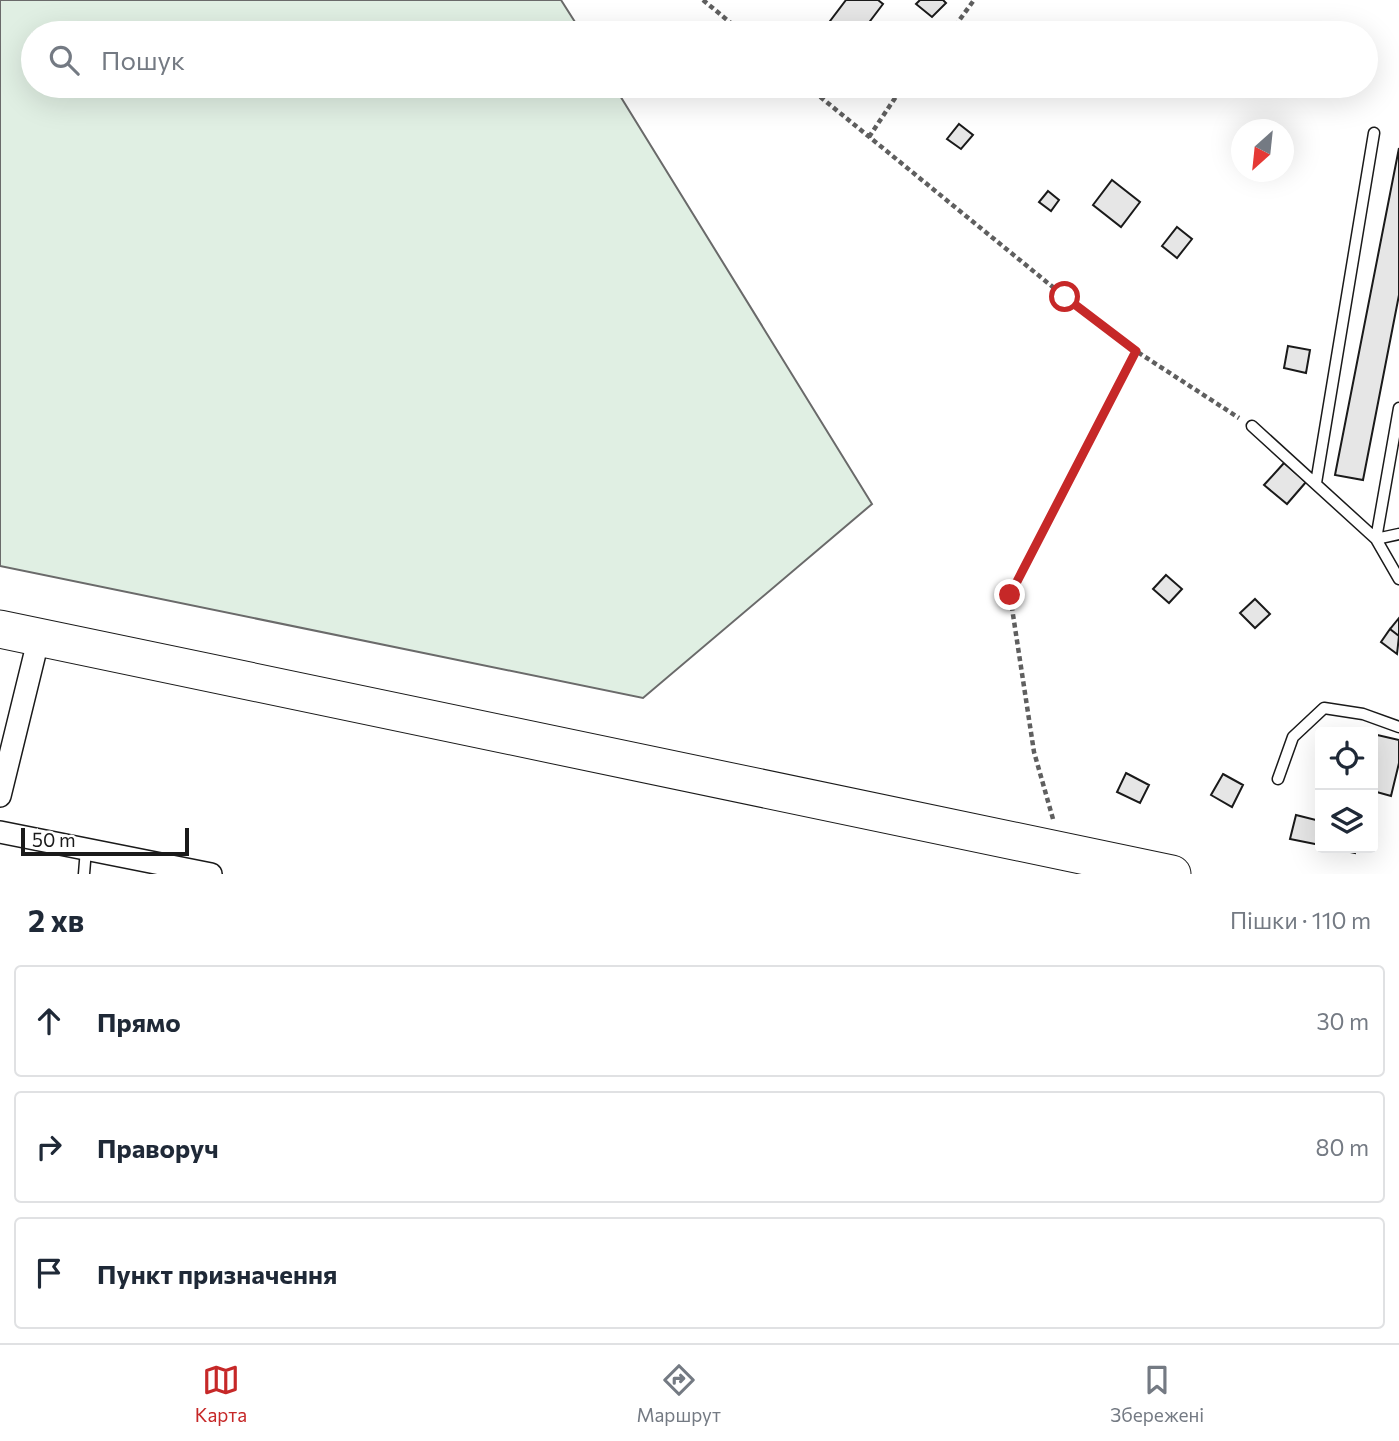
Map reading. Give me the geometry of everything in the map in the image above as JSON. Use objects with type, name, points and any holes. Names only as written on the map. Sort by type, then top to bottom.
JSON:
[{"type":"highway","points":[[0,629],[1172,874]]},
{"type":"street","points":[[0,796],[39,637]]},
{"type":"street","points":[[0,832],[211,874]]},
{"type":"lane","points":[[1316,483],[1374,133]]},
{"type":"lane","points":[[1376,539],[1399,408]]},
{"type":"lane","points":[[1252,426],[1376,539],[1399,579]]},
{"type":"lane","points":[[1376,539],[1399,534]]},
{"type":"lane","points":[[1278,779],[1293,737],[1324,708],[1363,714],[1399,727]]},
{"type":"lane","points":[[84,874],[86,849]]},
{"type":"path","points":[[703,0],[728,21]]},
{"type":"path","points":[[959,21],[974,0]]},
{"type":"path","points":[[822,98],[1065,297],[1136,351],[1252,426]]},
{"type":"path","points":[[869,137],[895,98]]},
{"type":"path","points":[[1062,851],[1034,752],[1010,595],[1136,351]]},
{"type":"green space","points":[[0,0],[561,0],[574,21],[21,21],[21,98],[621,98],[872,504],[643,698],[0,566]]},
{"type":"building","points":[[846,0],[878,0],[883,4],[870,21],[830,21]]},
{"type":"building","points":[[920,0],[943,0],[946,3],[932,17],[916,4]]},
{"type":"building","points":[[959,124],[973,135],[961,149],[947,139]]},
{"type":"building","points":[[1399,148],[1399,295],[1363,480],[1335,475]]},
{"type":"building","points":[[1112,180],[1140,202],[1121,227],[1093,205]]},
{"type":"building","points":[[1048,191],[1059,200],[1051,211],[1039,202]]},
{"type":"building","points":[[1177,227],[1192,239],[1177,258],[1162,246]]},
{"type":"building","points":[[1288,346],[1310,350],[1306,373],[1284,368]]},
{"type":"building","points":[[1284,463],[1306,482],[1287,504],[1264,485]]},
{"type":"building","points":[[1166,575],[1182,589],[1169,603],[1153,589]]},
{"type":"building","points":[[1255,599],[1270,614],[1255,628],[1240,613]]},
{"type":"building","points":[[1399,618],[1399,636],[1390,629]]},
{"type":"building","points":[[1390,629],[1399,636],[1397,654],[1381,642]]},
{"type":"building","points":[[1378,735],[1399,740],[1399,763],[1391,796],[1378,792]]},
{"type":"building","points":[[1126,773],[1149,785],[1140,803],[1117,792]]},
{"type":"building","points":[[1223,774],[1243,785],[1232,807],[1211,795]]},
{"type":"building","points":[[1296,815],[1315,820],[1315,844],[1290,839]]},
{"type":"route","points":[[1010,595],[1136,351],[1065,297]]}]
